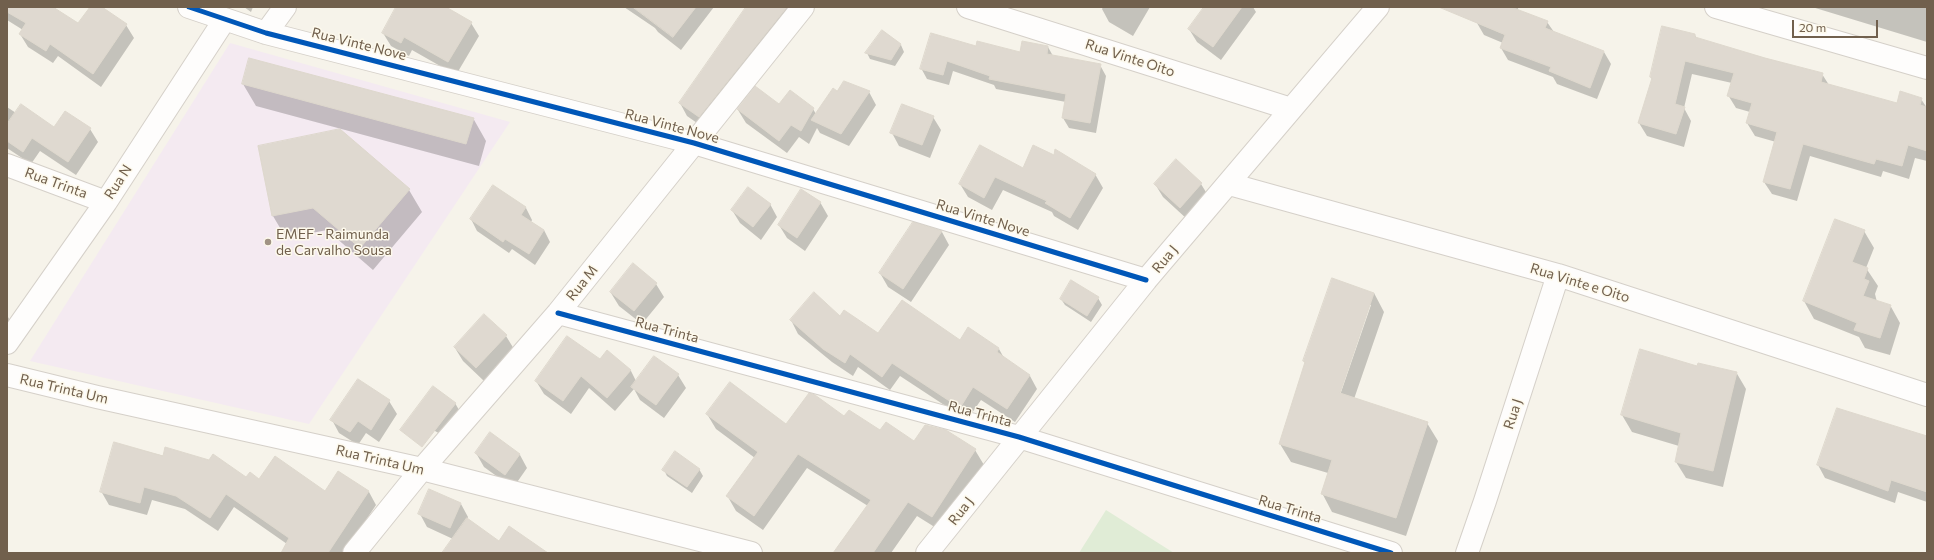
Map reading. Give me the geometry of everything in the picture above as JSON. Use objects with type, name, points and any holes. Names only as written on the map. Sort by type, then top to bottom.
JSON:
[{"type":"street","name":"Rua Vinte Nove","points":[[189,7],[266,33],[694,143],[1146,280]]},
{"type":"street","points":[[266,33],[285,7]]},
{"type":"street","name":"Rua M","points":[[354,553],[422,469],[558,313],[803,7]]},
{"type":"street","name":"Rua Vinte Oito","points":[[968,7],[1291,109]]},
{"type":"street","name":"Rua J","points":[[927,553],[1146,280],[1378,7]]},
{"type":"street","points":[[1717,7],[1927,68]]},
{"type":"street","name":"Rua N","points":[[7,343],[106,202],[225,19]]},
{"type":"street","name":"Rua Trinta","points":[[7,165],[106,202]]},
{"type":"street","name":"Rua Vinte e Oito","points":[[1229,184],[1558,275],[1927,395]]},
{"type":"street","name":"Rua J","points":[[1467,553],[1485,502],[1558,275]]},
{"type":"street","name":"Rua Trinta","points":[[558,313],[1019,437],[1391,553]]},
{"type":"street","name":"Rua Trinta Um","points":[[7,375],[97,397],[422,469],[751,553]]},
{"type":"shaded area","name":"EMEF - Raimunda de Carvalho Sousa","points":[[230,43],[510,122],[309,424],[30,361]]},
{"type":"green space","points":[[1106,510],[1174,553],[1079,553]]},
{"type":"building","points":[[7,7],[53,7],[78,23],[90,7],[102,7],[127,24],[93,74],[50,44],[46,51],[19,34],[26,23],[7,12]]},
{"type":"building","points":[[396,7],[446,7],[472,22],[448,62],[404,37],[401,43],[382,33]]},
{"type":"building","points":[[633,7],[696,7],[673,37]]},
{"type":"building","points":[[746,7],[787,7],[699,117],[679,103]]},
{"type":"building","points":[[1204,7],[1242,7],[1213,47],[1188,29]]},
{"type":"building","points":[[1439,7],[1511,7],[1548,21],[1545,28],[1604,51],[1590,88],[1549,71],[1551,67],[1500,48],[1505,35]]},
{"type":"building","points":[[1662,26],[1695,34],[1695,37],[1765,58],[1823,73],[1821,82],[1897,103],[1900,91],[1922,98],[1920,105],[1927,107],[1927,151],[1908,145],[1902,166],[1876,159],[1874,164],[1803,144],[1790,189],[1763,182],[1777,132],[1746,123],[1752,103],[1727,96],[1734,73],[1685,61],[1675,104],[1685,107],[1676,134],[1638,123],[1652,78],[1650,77]]},
{"type":"building","points":[[882,30],[901,44],[891,60],[865,53]]},
{"type":"building","points":[[931,33],[976,46],[977,41],[1020,52],[1022,41],[1048,46],[1047,54],[1101,64],[1090,123],[1062,118],[1066,94],[989,79],[990,76],[947,61],[943,75],[920,69]]},
{"type":"building","points":[[249,58],[474,118],[466,144],[242,84]]},
{"type":"building","points":[[844,81],[870,91],[841,134],[811,120],[833,88],[837,91]]},
{"type":"building","points":[[755,86],[779,104],[790,90],[814,108],[801,131],[791,125],[779,141],[737,109]]},
{"type":"building","points":[[21,104],[54,127],[65,111],[91,128],[68,162],[32,138],[23,152],[7,141],[7,124]]},
{"type":"building","points":[[902,104],[934,116],[922,145],[890,133]]},
{"type":"building","points":[[340,129],[410,189],[360,248],[313,208],[272,216],[258,146]]},
{"type":"building","points":[[980,145],[1023,168],[1033,145],[1054,155],[1055,149],[1096,174],[1070,218],[1045,203],[1047,201],[995,177],[984,198],[959,184]]},
{"type":"building","points":[[1176,159],[1202,183],[1180,208],[1154,184]]},
{"type":"building","points":[[493,185],[526,207],[521,215],[544,230],[529,254],[505,239],[503,242],[470,219]]},
{"type":"building","points":[[748,187],[771,204],[753,227],[731,210]]},
{"type":"building","points":[[801,189],[821,202],[797,238],[778,225]]},
{"type":"building","points":[[1835,219],[1865,230],[1852,262],[1868,268],[1864,279],[1869,281],[1863,296],[1891,305],[1880,338],[1854,330],[1857,323],[1803,301]]},
{"type":"building","points":[[913,222],[942,231],[903,289],[879,273]]},
{"type":"building","points":[[633,263],[657,283],[634,311],[610,292]]},
{"type":"building","points":[[1332,278],[1374,293],[1340,393],[1428,422],[1396,518],[1321,494],[1332,460],[1279,444],[1305,362],[1303,361]]},
{"type":"building","points":[[1071,280],[1099,297],[1087,316],[1060,299]]},
{"type":"building","points":[[814,292],[840,316],[844,310],[878,333],[902,300],[960,340],[968,327],[999,348],[997,352],[1030,375],[1007,409],[973,387],[960,408],[892,363],[882,377],[850,354],[845,363],[823,349],[790,320]]},
{"type":"building","points":[[484,314],[507,335],[476,368],[454,347]]},
{"type":"building","points":[[567,336],[600,359],[607,350],[631,370],[607,398],[581,376],[563,401],[535,381]]},
{"type":"building","points":[[1640,349],[1697,366],[1698,363],[1737,372],[1713,471],[1675,462],[1681,433],[1621,415]]},
{"type":"building","points":[[654,356],[679,374],[656,405],[631,387]]},
{"type":"building","points":[[358,379],[390,400],[371,430],[358,421],[350,432],[330,420]]},
{"type":"building","points":[[730,382],[786,424],[809,393],[815,395],[844,416],[849,410],[880,430],[886,422],[914,441],[925,425],[946,430],[976,449],[932,517],[908,502],[873,553],[833,553],[871,500],[798,454],[754,516],[726,496],[758,452],[706,414]]},
{"type":"building","points":[[433,386],[456,403],[422,447],[400,430]]},
{"type":"building","points":[[1837,408],[1927,436],[1927,492],[1891,480],[1888,491],[1817,465]]},
{"type":"building","points":[[490,432],[520,454],[505,475],[475,453]]},
{"type":"building","points":[[114,442],[163,456],[165,447],[209,460],[213,454],[246,477],[250,472],[259,479],[275,456],[325,491],[338,471],[369,491],[328,553],[281,553],[289,538],[226,494],[210,518],[176,496],[144,487],[140,503],[100,492]]},
{"type":"building","points":[[675,451],[700,469],[687,487],[662,470]]},
{"type":"building","points":[[429,489],[461,503],[450,528],[418,514]]},
{"type":"building","points":[[467,518],[499,541],[509,526],[548,553],[442,553]]},
{"type":"cycle path","points":[[189,7],[266,33],[694,143],[1146,280]]},
{"type":"cycle path","points":[[558,313],[1019,437],[1391,553]]},
{"type":"place","name":"EMEF - Raimunda de Carvalho Sousa","points":[[268,242]]}]
